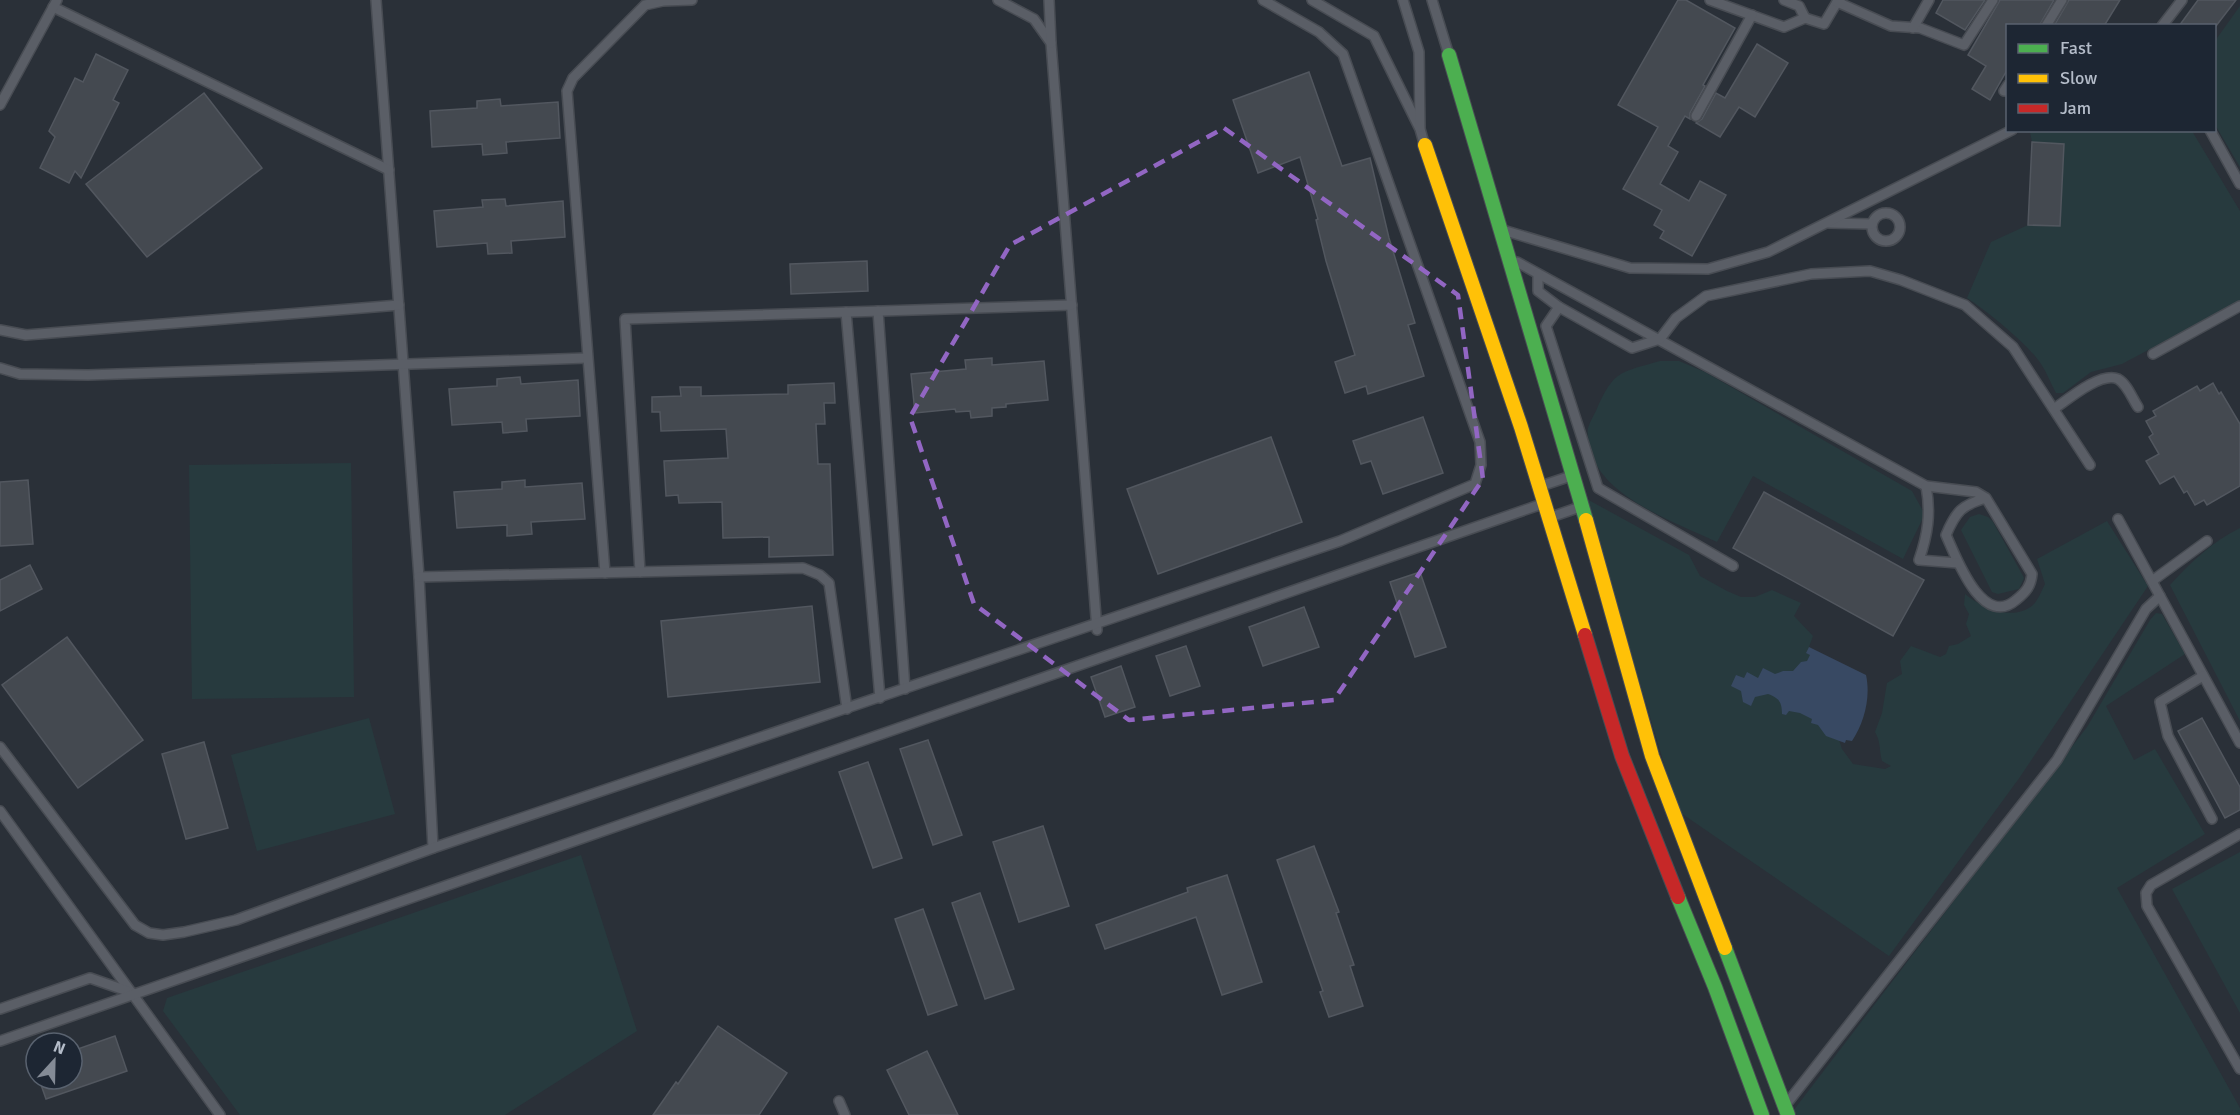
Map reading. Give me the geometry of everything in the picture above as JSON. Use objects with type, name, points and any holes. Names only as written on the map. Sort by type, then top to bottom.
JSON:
[{"type":"street","points":[[1449,55],[1574,475],[1652,756],[1786,1111]]},
{"type":"street","points":[[1425,145],[1549,518],[1622,756],[1762,1115]]},
{"type":"lane","points":[[376,0],[418,577],[432,848]]},
{"type":"lane","points":[[605,573],[567,91],[573,78],[645,5],[668,0],[692,0]]},
{"type":"lane","points":[[998,0],[1034,19],[1051,43]]},
{"type":"lane","points":[[1049,0],[1097,627]]},
{"type":"lane","points":[[0,747],[135,925],[149,933],[163,935],[184,933],[236,920],[432,848],[1097,627],[1340,541],[1475,484],[1481,465],[1480,442],[1343,54],[1319,32],[1263,0]]},
{"type":"lane","points":[[1312,0],[1374,36],[1420,129],[1425,145]]},
{"type":"lane","points":[[1403,0],[1419,52],[1420,129]]},
{"type":"lane","points":[[1432,0],[1449,55]]},
{"type":"lane","points":[[1710,0],[1784,27],[1805,18],[1824,24],[1838,1],[1891,26],[1920,28],[1964,45],[1993,0]]},
{"type":"lane","points":[[1784,0],[1799,6],[1805,18]]},
{"type":"lane","points":[[1913,28],[1929,0]]},
{"type":"lane","points":[[2047,24],[2062,0]]},
{"type":"lane","points":[[2164,24],[2180,3],[2169,0]]},
{"type":"lane","points":[[0,105],[55,3],[389,170]]},
{"type":"lane","points":[[1696,116],[1752,15]]},
{"type":"lane","points":[[1501,230],[1630,268],[1708,269],[1768,252],[2008,132]]},
{"type":"lane","points":[[2211,132],[2240,184]]},
{"type":"lane","points":[[1826,224],[1872,224]]},
{"type":"lane","points":[[1509,258],[1926,486],[1976,492],[1986,498],[2032,574],[2031,584],[2024,594],[2003,607],[1991,605],[1979,598],[1958,563],[1946,535],[1951,523],[1967,504],[1986,498]]},
{"type":"lane","points":[[1539,274],[1538,291],[1559,307],[1632,348],[1660,339],[1676,318],[1706,296],[1811,274],[1870,271],[1901,280],[1965,305],[2013,347],[2090,465]]},
{"type":"lane","points":[[0,330],[26,335],[399,305]]},
{"type":"lane","points":[[640,572],[626,319],[1072,305]]},
{"type":"lane","points":[[2153,354],[2240,306]]},
{"type":"lane","points":[[1559,307],[1546,326],[1598,488],[1733,566]]},
{"type":"lane","points":[[878,311],[905,689]]},
{"type":"lane","points":[[846,312],[880,698]]},
{"type":"lane","points":[[0,368],[20,374],[88,375],[587,358]]},
{"type":"lane","points":[[2054,409],[2090,384],[2108,377],[2118,379],[2138,406]]},
{"type":"lane","points":[[1539,487],[1574,475]]},
{"type":"lane","points":[[1926,486],[1930,508],[1929,522],[1920,560],[1958,563]]},
{"type":"lane","points":[[0,1041],[1544,503]]},
{"type":"lane","points":[[1549,518],[1582,506]]},
{"type":"lane","points":[[2118,519],[2240,743]]},
{"type":"lane","points":[[2152,581],[2208,541]]},
{"type":"lane","points":[[418,577],[803,568],[820,575],[829,584],[847,709]]},
{"type":"lane","points":[[1786,1111],[2057,760],[2146,609],[2160,596]]},
{"type":"lane","points":[[2203,676],[2160,702],[2168,736],[2212,819]]},
{"type":"lane","points":[[0,811],[220,1115]]},
{"type":"lane","points":[[2240,834],[2151,885],[2146,893],[2147,906],[2240,1069]]},
{"type":"lane","points":[[0,1009],[90,978],[133,993]]},
{"type":"lane","points":[[839,1101],[845,1115]]},
{"type":"highlighted area","points":[[1224,128],[1458,295],[1483,479],[1334,700],[1129,720],[974,604],[910,417],[1010,245]]},
{"type":"green space","points":[[2240,6],[2240,167],[2216,126],[2216,40]]},
{"type":"green space","points":[[2030,132],[2193,132],[2240,211],[2240,301],[2122,364],[2091,372],[2063,393],[2056,393],[2041,364],[2027,347],[1967,298],[1991,242],[2028,225],[2060,226],[2064,144],[2032,142]]},
{"type":"green space","points":[[1660,361],[1679,361],[1705,372],[1912,491],[1923,511],[1923,518],[1903,559],[1753,476],[1717,542],[1659,516],[1621,492],[1605,477],[1594,461],[1588,428],[1613,380],[1626,371]]},
{"type":"green space","points":[[351,463],[354,697],[192,699],[189,465]]},
{"type":"green space","points":[[1585,498],[1689,555],[1700,576],[1727,591],[1741,597],[1755,597],[1772,590],[1801,603],[1794,616],[1813,636],[1809,647],[1842,749],[1853,764],[1885,769],[1891,766],[1882,761],[1875,732],[1882,713],[1887,683],[1902,674],[1900,661],[1911,646],[1940,657],[1946,654],[1949,646],[1958,644],[1971,636],[1966,624],[1969,614],[1964,605],[1965,594],[1980,604],[1998,611],[2007,613],[2025,610],[2035,603],[2045,584],[2037,559],[2107,521],[2148,586],[2020,777],[1889,956],[1678,811]]},
{"type":"green space","points":[[1979,514],[1988,517],[1993,522],[2022,574],[2024,578],[2019,589],[1998,594],[1992,592],[1961,530],[1970,517]]},
{"type":"green space","points":[[2240,528],[2240,721],[2170,585],[2202,553]]},
{"type":"green space","points":[[2156,613],[2162,614],[2185,654],[2106,706],[2134,760],[2155,749],[2205,834],[2117,888],[2240,1108],[2240,1115],[1794,1115],[1793,1111],[2087,727]]},
{"type":"green space","points":[[369,718],[395,814],[257,851],[231,755]]},
{"type":"green space","points":[[2240,852],[2240,1013],[2172,889]]},
{"type":"green space","points":[[581,855],[637,1031],[505,1115],[240,1115],[163,1011],[167,998]]},
{"type":"water","points":[[1809,647],[1866,675],[1868,692],[1865,710],[1852,741],[1846,740],[1845,743],[1826,736],[1818,725],[1811,723],[1812,719],[1800,713],[1789,711],[1786,715],[1782,714],[1779,701],[1768,694],[1755,697],[1751,706],[1743,702],[1741,691],[1731,686],[1736,675],[1744,678],[1747,672],[1758,678],[1763,668],[1775,674],[1793,671],[1801,662],[1807,661],[1810,655],[1806,653]]},
{"type":"building","points":[[1678,0],[1686,0],[1735,28],[1703,85],[1705,86],[1690,113],[1690,119],[1685,116],[1668,146],[1678,152],[1660,184],[1689,201],[1700,181],[1726,195],[1692,256],[1660,238],[1664,231],[1654,225],[1662,210],[1623,189],[1658,127],[1618,105]]},
{"type":"building","points":[[1943,0],[1985,0],[1965,30],[1936,13]]},
{"type":"building","points":[[2000,0],[2054,0],[2040,24],[2006,24],[2006,72],[1990,100],[1972,89],[1986,66],[1968,55]]},
{"type":"building","points":[[2069,0],[2120,0],[2105,24],[2055,24]]},
{"type":"building","points":[[2198,0],[2236,0],[2216,26],[2216,24],[2180,24]]},
{"type":"building","points":[[1757,44],[1788,63],[1755,117],[1739,107],[1720,137],[1696,123],[1702,119],[1716,93],[1725,98]]},
{"type":"building","points":[[96,54],[128,70],[113,100],[119,103],[81,178],[75,171],[69,183],[40,168],[55,137],[49,131],[75,78],[83,82]]},
{"type":"building","points":[[1309,72],[1342,166],[1370,158],[1389,238],[1415,323],[1408,325],[1424,376],[1368,394],[1366,386],[1345,393],[1335,362],[1355,355],[1326,261],[1316,220],[1318,219],[1300,157],[1258,173],[1233,100]]},
{"type":"building","points":[[204,93],[262,168],[147,257],[86,184]]},
{"type":"building","points":[[500,99],[501,106],[558,102],[560,138],[506,142],[507,153],[483,155],[482,144],[432,147],[430,111],[477,108],[477,101]]},
{"type":"building","points":[[2032,142],[2064,144],[2060,226],[2028,225]]},
{"type":"building","points":[[505,199],[506,206],[563,201],[565,237],[511,241],[512,253],[488,254],[487,243],[437,247],[434,211],[483,207],[482,200]]},
{"type":"building","points":[[867,261],[868,291],[791,294],[790,264]]},
{"type":"building","points":[[992,358],[992,365],[1044,361],[1048,400],[1006,404],[1006,407],[992,408],[992,416],[971,418],[970,411],[956,412],[955,409],[915,413],[911,374],[966,369],[965,360]]},
{"type":"building","points":[[520,377],[521,384],[578,380],[580,416],[526,419],[527,431],[503,433],[502,422],[452,425],[449,389],[497,386],[497,379]]},
{"type":"building","points":[[834,383],[835,403],[824,403],[825,424],[816,424],[818,464],[830,464],[833,555],[769,557],[769,537],[723,538],[722,502],[679,503],[678,495],[666,496],[664,461],[728,458],[726,429],[661,431],[660,412],[652,412],[652,397],[681,396],[680,387],[701,387],[701,396],[788,394],[788,385]]},
{"type":"building","points":[[2213,383],[2240,424],[2240,486],[2207,505],[2204,500],[2195,505],[2187,491],[2184,493],[2174,476],[2160,484],[2146,461],[2159,454],[2149,437],[2153,434],[2146,421],[2156,416],[2153,411],[2197,386],[2200,391]]},
{"type":"building","points":[[1423,417],[1443,473],[1383,494],[1371,461],[1361,464],[1353,441]]},
{"type":"building","points":[[1271,437],[1302,522],[1158,574],[1127,489]]},
{"type":"building","points":[[28,480],[33,544],[0,546],[0,482]]},
{"type":"building","points":[[525,480],[525,487],[582,483],[585,519],[531,522],[532,534],[507,536],[507,525],[457,528],[454,492],[502,489],[502,482]]},
{"type":"building","points":[[1764,492],[1924,580],[1893,636],[1733,548]]},
{"type":"building","points":[[30,565],[42,589],[0,611],[0,580]]},
{"type":"building","points":[[1420,572],[1446,647],[1415,657],[1390,582]]},
{"type":"building","points":[[812,606],[820,682],[668,697],[661,621]]},
{"type":"building","points":[[1304,607],[1319,647],[1263,666],[1249,627]]},
{"type":"building","points":[[67,637],[143,740],[78,788],[2,685]]},
{"type":"building","points":[[1186,646],[1200,686],[1170,696],[1156,656]]},
{"type":"building","points":[[1121,666],[1135,707],[1105,717],[1091,677]]},
{"type":"building","points":[[2202,718],[2240,787],[2240,810],[2225,818],[2178,731]]},
{"type":"building","points":[[928,740],[962,835],[933,845],[900,749]]},
{"type":"building","points":[[204,742],[228,828],[186,839],[162,754]]},
{"type":"building","points":[[868,762],[902,858],[873,868],[839,772]]},
{"type":"building","points":[[1043,826],[1069,906],[1019,922],[993,842]]},
{"type":"building","points":[[1314,846],[1339,912],[1336,913],[1354,965],[1350,966],[1363,1006],[1329,1017],[1320,992],[1323,991],[1277,860]]},
{"type":"building","points":[[1227,875],[1262,982],[1222,995],[1196,917],[1105,949],[1096,925],[1188,892],[1187,888]]},
{"type":"building","points":[[980,893],[1014,989],[985,999],[952,903]]},
{"type":"building","points":[[923,909],[957,1005],[928,1015],[895,919]]},
{"type":"building","points":[[718,1026],[787,1073],[759,1115],[653,1115],[676,1082],[678,1084]]},
{"type":"building","points":[[115,1036],[127,1071],[84,1086],[84,1047]]},
{"type":"building","points":[[927,1051],[958,1115],[909,1115],[887,1070]]},
{"type":"building","points":[[43,1091],[69,1091],[46,1099]]},
{"type":"traffic: fast","points":[[1449,55],[1586,520]]},
{"type":"traffic: fast","points":[[1678,897],[1715,987],[1762,1115]]},
{"type":"traffic: fast","points":[[1725,948],[1788,1115]]},
{"type":"traffic: slow","points":[[1425,145],[1521,427],[1585,635]]},
{"type":"traffic: slow","points":[[1586,520],[1652,756],[1725,948]]},
{"type":"traffic: jam","points":[[1585,635],[1622,756],[1678,897]]}]
